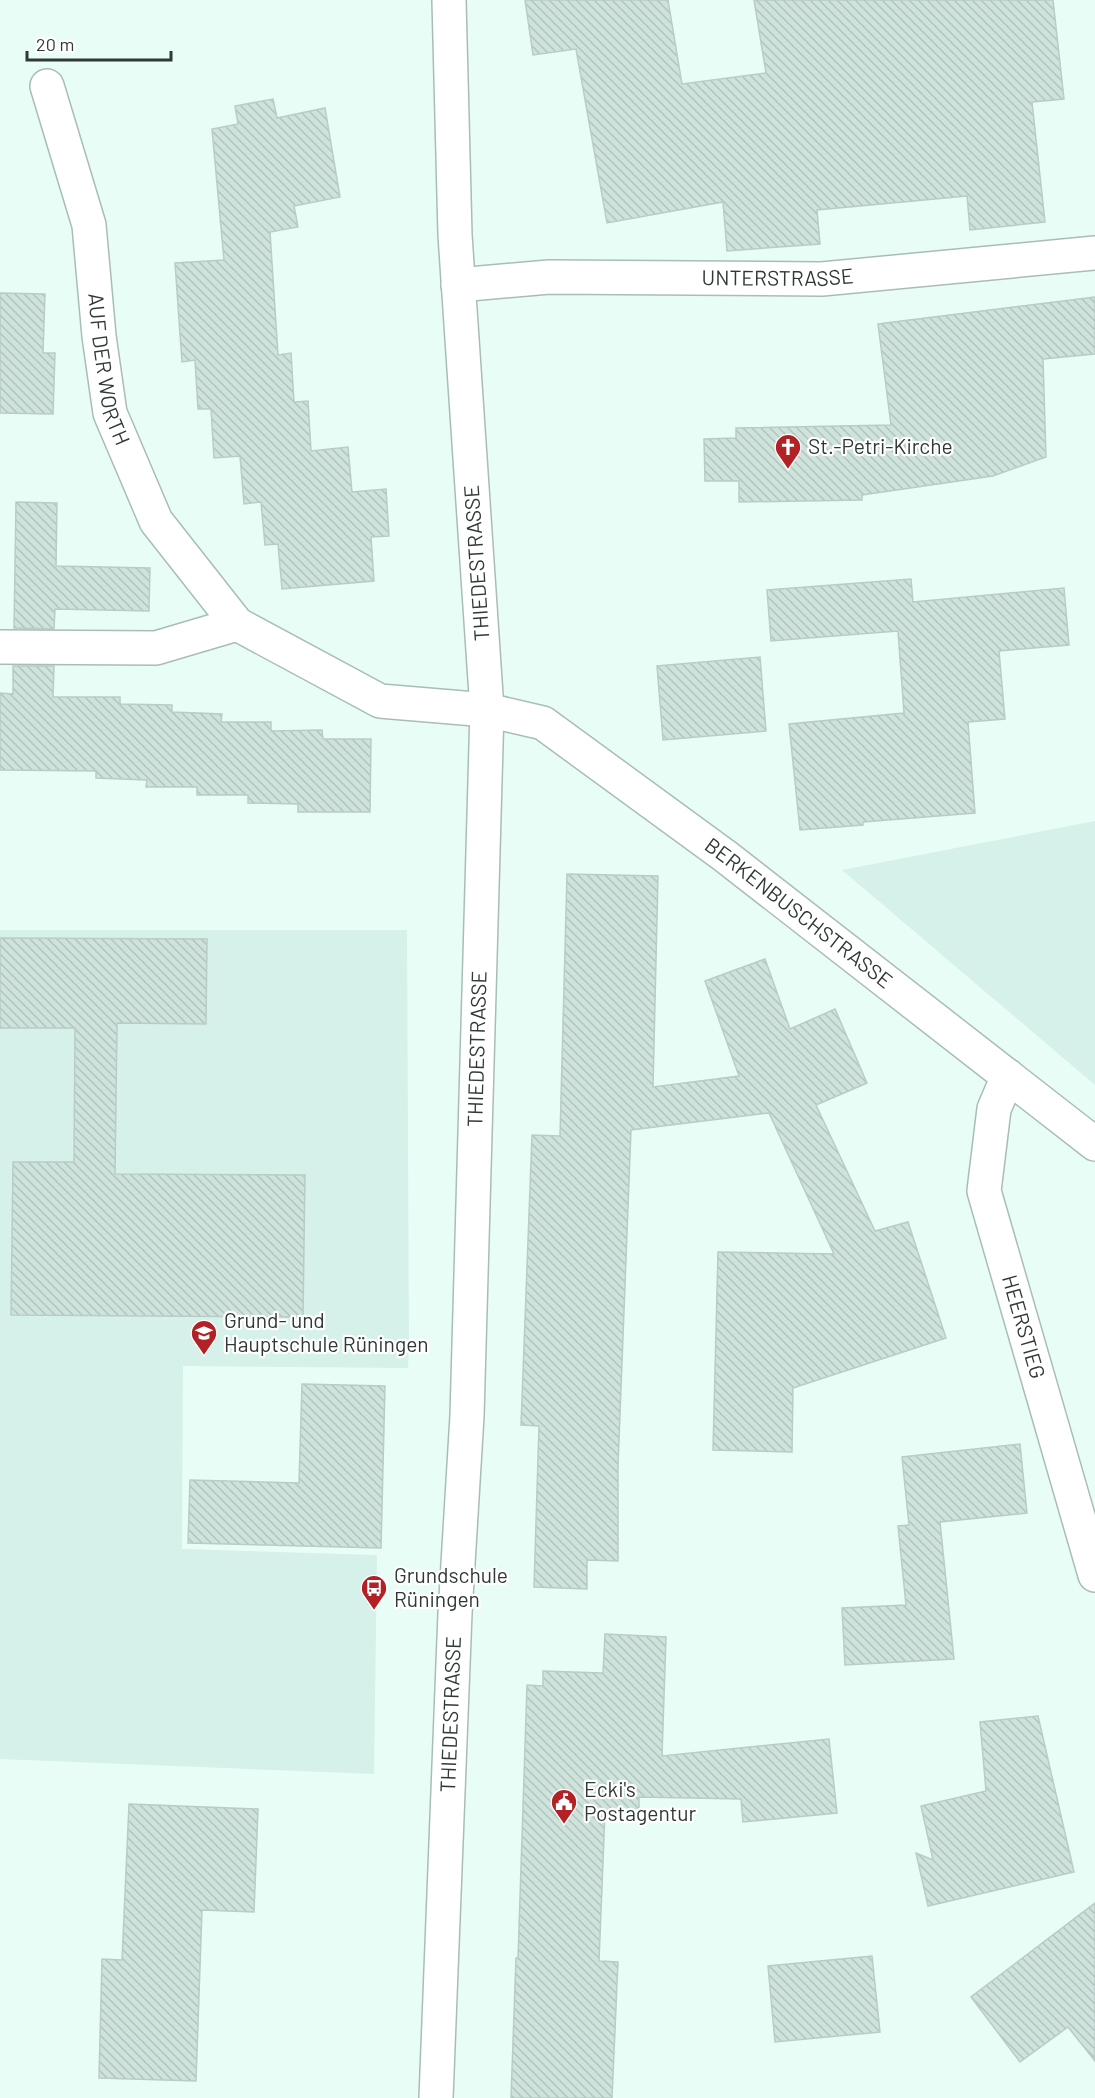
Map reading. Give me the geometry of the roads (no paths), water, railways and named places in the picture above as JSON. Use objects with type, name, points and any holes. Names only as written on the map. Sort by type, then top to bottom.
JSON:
[{"type":"street","name":"THIEDESTRASSE","points":[[436,2098],[455,1614],[467,1392],[487,710],[454,235],[449,0]]},
{"type":"street","name":"AUF DER WORTH","points":[[47,86],[89,225],[99,336],[110,413],[156,521],[237,624],[380,701],[487,710]]},
{"type":"street","name":"UNTERSTRASSE","points":[[458,285],[549,277],[822,279],[1095,253]]},
{"type":"street","points":[[0,647],[156,648],[237,624]]},
{"type":"street","name":"BERKENBUSCHSTRASSE","points":[[487,710],[543,723],[725,856],[1095,1144]]},
{"type":"street","name":"HEERSTIEG","points":[[1008,1076],[994,1109],[984,1191],[1095,1575]]},
{"type":"place","name":"St.-Petri-Kirche","points":[[788,470]]},
{"type":"place","name":"Grund- und Hauptschule Rüningen","points":[[204,1356]]},
{"type":"place","name":"Grundschule Rüningen","points":[[374,1611]]},
{"type":"place","name":"Ecki's Postagentur","points":[[564,1825]]}]
